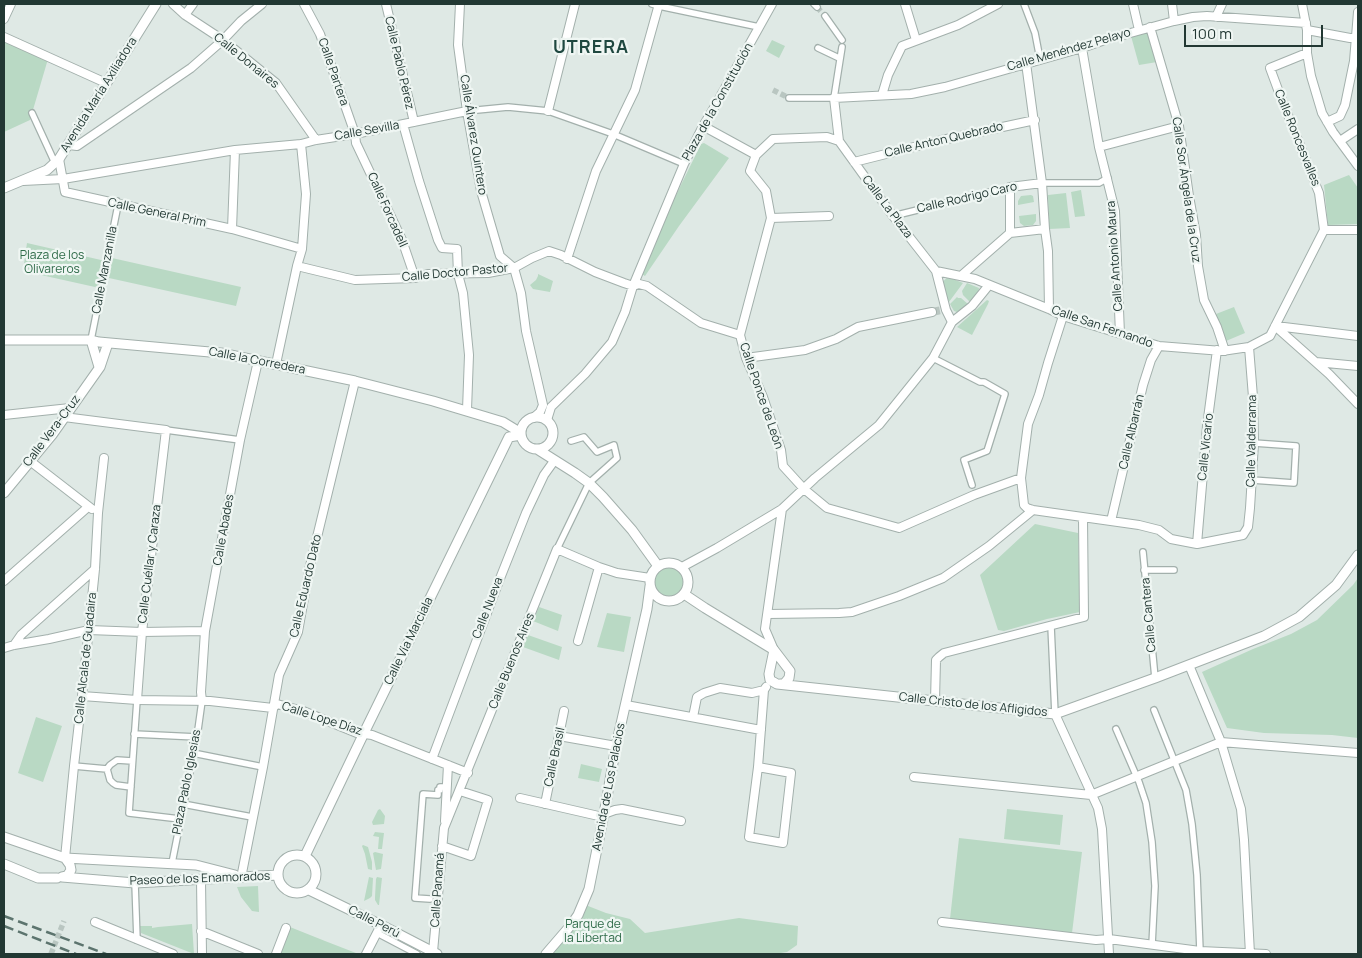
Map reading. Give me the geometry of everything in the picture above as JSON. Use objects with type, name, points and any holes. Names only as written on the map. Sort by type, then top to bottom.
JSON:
[{"type":"street","points":[[4,19],[11,4]]},
{"type":"street","name":"Avenida María Axiliadora","points":[[4,188],[47,170],[57,161],[69,145],[156,4]]},
{"type":"street","name":"Calle Donaires","points":[[173,4],[185,15],[223,40],[276,83],[316,140]]},
{"type":"street","points":[[185,15],[193,4]]},
{"type":"street","points":[[69,145],[77,146],[191,68],[262,4]]},
{"type":"street","name":"Calle Partera","points":[[304,4],[320,34],[356,143]]},
{"type":"street","name":"Calle Pablo Pérez","points":[[386,4],[414,122]]},
{"type":"street","name":"Calle Álvarez Quintero","points":[[460,4],[458,45],[480,191],[500,256],[514,268],[522,293],[526,331],[547,406]]},
{"type":"street","points":[[548,111],[574,4]]},
{"type":"street","name":"Plaza de la Constitución","points":[[547,406],[585,374],[612,342],[625,312],[633,286],[684,164],[703,126],[772,4]]},
{"type":"street","points":[[905,4],[916,40]]},
{"type":"street","points":[[882,95],[888,75],[902,46],[958,25],[998,4]]},
{"type":"street","points":[[1024,4],[1035,33],[1040,59]]},
{"type":"street","points":[[1133,4],[1139,30]]},
{"type":"street","points":[[1172,4],[1174,21]]},
{"type":"street","points":[[1216,17],[1222,4]]},
{"type":"street","points":[[1302,4],[1307,27],[1307,53],[1311,76],[1322,113],[1358,166]]},
{"type":"street","points":[[567,259],[596,171],[634,90],[657,5],[759,27]]},
{"type":"street","points":[[1327,122],[1340,116],[1345,105],[1356,64],[1358,12]]},
{"type":"street","points":[[825,16],[842,40]]},
{"type":"street","name":"Calle Menéndez Pelayo","points":[[834,98],[911,94],[945,87],[1139,30],[1193,17],[1207,16],[1307,27],[1350,38],[1357,37]]},
{"type":"street","name":"Calle Sor Ángela de la Cruz","points":[[1150,27],[1179,126],[1204,300],[1217,327],[1221,350]]},
{"type":"street","points":[[4,36],[106,83]]},
{"type":"street","points":[[703,126],[756,155],[773,139],[827,136],[839,141],[834,98],[842,47]]},
{"type":"street","points":[[818,48],[839,58]]},
{"type":"street","name":"Calle Antonio Maura","points":[[1082,48],[1099,147],[1108,178],[1114,211],[1120,334]]},
{"type":"street","name":"Calle Roncesvalles","points":[[1307,53],[1270,68],[1319,193],[1324,230]]},
{"type":"street","points":[[1026,63],[1042,183],[1048,251],[1048,309]]},
{"type":"street","points":[[789,98],[834,98]]},
{"type":"street","name":"Calle Sevilla","points":[[63,180],[235,150],[301,144],[467,111],[508,107],[548,111],[613,134],[684,164]]},
{"type":"street","points":[[20,182],[63,180],[57,161],[32,113]]},
{"type":"street","name":"Calle Anton Quebrado","points":[[854,162],[942,140],[1035,120]]},
{"type":"street","points":[[403,124],[438,240],[442,248],[457,249],[458,274],[463,293],[469,355],[467,410]]},
{"type":"street","points":[[1099,147],[1179,126]]},
{"type":"street","points":[[1340,142],[1358,129]]},
{"type":"street","name":"Calle La Plaza","points":[[839,141],[892,216],[936,271]]},
{"type":"street","name":"Calle Forcadell","points":[[356,143],[402,240],[415,278]]},
{"type":"street","points":[[276,364],[302,250],[306,194],[301,144]]},
{"type":"street","points":[[232,229],[235,150]]},
{"type":"street","name":"Calle Ponce de León","points":[[756,155],[750,171],[766,191],[771,218],[740,334],[746,358],[763,397],[781,450],[783,466],[804,489],[827,508],[898,528],[974,494],[1021,478]]},
{"type":"street","points":[[1042,183],[1099,182],[1108,178]]},
{"type":"street","name":"Calle General Prim","points":[[63,180],[65,192],[232,229],[302,250]]},
{"type":"street","name":"Calle Rodrigo Caro","points":[[892,216],[1010,187],[1042,183]]},
{"type":"street","points":[[1010,187],[1010,233]]},
{"type":"street","name":"Calle Manzanilla","points":[[99,342],[118,203]]},
{"type":"street","points":[[771,218],[829,216]]},
{"type":"street","points":[[962,275],[1010,233],[1045,229]]},
{"type":"street","points":[[1275,326],[1324,230],[1358,230]]},
{"type":"street","name":"Calle Doctor Pastor","points":[[297,266],[355,280],[415,278],[428,274],[488,273],[514,268],[532,258],[549,252],[561,255],[595,272],[633,286],[640,284],[647,286],[700,323],[740,334]]},
{"type":"street","points":[[936,271],[944,310],[952,322]]},
{"type":"street","name":"Calle San Fernando","points":[[936,271],[975,279],[1063,316],[1159,346],[1221,350],[1249,347],[1270,336],[1275,326]]},
{"type":"street","points":[[682,567],[782,509],[815,478],[879,425],[933,358],[952,322],[972,306],[989,284]]},
{"type":"street","points":[[746,358],[805,350],[836,340],[858,327],[932,312]]},
{"type":"street","points":[[1063,316],[1028,424],[1021,478],[1024,505],[1033,510],[1146,527],[1159,530],[1170,539],[1197,544]]},
{"type":"street","points":[[1275,326],[1358,336]]},
{"type":"street","points":[[1275,326],[1316,362],[1358,404]]},
{"type":"street","name":"Calle la Corredera","points":[[4,340],[99,342],[221,353],[355,381],[467,410],[504,422],[521,434]]},
{"type":"street","points":[[99,342],[100,367]]},
{"type":"street","name":"Calle Vera-Cruz","points":[[4,493],[52,435],[100,367],[99,342]]},
{"type":"street","name":"Calle Albarrán","points":[[1111,521],[1143,385],[1151,360],[1159,346]]},
{"type":"street","name":"Calle Valderrama","points":[[1197,544],[1244,535],[1248,527],[1254,443],[1249,347]]},
{"type":"street","name":"Calle Vicario","points":[[1197,544],[1207,426],[1221,350]]},
{"type":"street","points":[[933,358],[1005,394],[987,451],[964,460],[972,485]]},
{"type":"street","name":"Calle Abades","points":[[202,701],[205,631],[240,440],[258,360]]},
{"type":"street","points":[[1316,362],[1358,366]]},
{"type":"street","name":"Calle Eduardo Dato","points":[[241,877],[279,675],[298,632],[309,570],[355,381]]},
{"type":"street","points":[[547,406],[523,425],[521,434],[526,444],[575,472],[589,483],[632,530],[658,566]]},
{"type":"street","points":[[537,449],[544,448],[552,439],[553,431],[547,420],[547,406]]},
{"type":"street","points":[[4,415],[70,408]]},
{"type":"street","points":[[64,417],[240,440]]},
{"type":"street","points":[[531,418],[547,420]]},
{"type":"street","name":"Calle la Corredera","points":[[504,422],[531,418]]},
{"type":"street","name":"Calle Cuéllar y Caraza","points":[[137,700],[142,632],[166,430]]},
{"type":"street","name":"Calle Vía Marciala","points":[[305,856],[509,437],[521,434]]},
{"type":"street","points":[[571,441],[584,437],[597,452],[614,445],[617,458],[589,483],[557,549],[599,567],[650,582]]},
{"type":"street","points":[[550,442],[554,460]]},
{"type":"street","points":[[1252,480],[1294,483],[1296,446],[1254,443]]},
{"type":"street","name":"Calle Alcala de Guadaira","points":[[65,858],[95,569],[98,513],[104,458]]},
{"type":"street","name":"Calle Nueva","points":[[432,759],[526,513],[544,475],[554,460]]},
{"type":"street","points":[[30,461],[98,513]]},
{"type":"street","points":[[4,581],[88,506]]},
{"type":"street","points":[[770,680],[780,684],[787,682],[790,671],[774,650],[765,628],[782,509]]},
{"type":"street","points":[[768,614],[852,612],[917,589],[944,578],[989,546],[1033,510]]},
{"type":"street","points":[[935,701],[936,660],[940,656],[951,651],[1084,618],[1082,516]]},
{"type":"street","name":"Calle Buenos Aires","points":[[468,772],[557,549]]},
{"type":"street","name":"Calle Cantera","points":[[1143,552],[1155,678]]},
{"type":"street","name":"Calle Cristo de los Afligidos","points":[[780,684],[1055,714],[1264,636],[1298,617],[1336,585],[1358,555]]},
{"type":"street","points":[[671,562],[682,567],[687,575],[688,582],[684,594],[668,601],[657,598],[650,582],[655,569],[658,566],[671,562]]},
{"type":"street","points":[[578,641],[599,567]]},
{"type":"street","points":[[14,645],[21,635],[95,569]]},
{"type":"street","points":[[1144,570],[1174,570]]},
{"type":"street","name":"Avenida de Los Palacios","points":[[546,954],[571,925],[586,897],[604,816],[616,746],[647,609],[650,582]]},
{"type":"street","points":[[684,594],[774,650]]},
{"type":"street","name":"Avenida de Los Palacios","points":[[647,609],[657,598]]},
{"type":"street","points":[[1051,626],[1055,714],[1098,808],[1102,829],[1109,954]]},
{"type":"street","points":[[4,648],[89,630],[142,632],[205,631]]},
{"type":"street","points":[[758,767],[791,773],[782,843],[749,836],[758,767],[764,690],[770,680],[769,674],[774,650]]},
{"type":"street","points":[[770,668],[777,663],[786,665]]},
{"type":"street","points":[[1189,665],[1221,742],[1241,810],[1250,954]]},
{"type":"street","points":[[693,717],[698,697],[704,693],[720,688],[752,693],[764,690]]},
{"type":"street","name":"Calle Lope Díaz","points":[[82,696],[137,700],[202,701],[273,708],[277,704],[303,711],[357,732],[372,735],[468,772]]},
{"type":"street","points":[[137,700],[129,812],[180,819]]},
{"type":"street","name":"Plaza Pablo Iglesias","points":[[172,862],[197,737],[202,701]]},
{"type":"street","points":[[626,705],[761,730]]},
{"type":"street","points":[[1154,710],[1186,790],[1192,824],[1197,875],[1200,951]]},
{"type":"street","name":"Calle Brasil","points":[[545,804],[564,711]]},
{"type":"street","points":[[1116,728],[1146,804],[1152,842],[1155,886],[1152,945]]},
{"type":"street","points":[[134,734],[197,737]]},
{"type":"street","points":[[559,736],[616,746]]},
{"type":"street","points":[[914,777],[1091,794],[1221,742],[1358,753]]},
{"type":"street","points":[[193,754],[263,767]]},
{"type":"street","points":[[107,769],[117,760],[132,761]]},
{"type":"street","name":"Calle Panamá","points":[[435,953],[434,899],[444,828],[448,765]]},
{"type":"street","points":[[74,766],[107,769]]},
{"type":"street","points":[[107,769],[110,780],[113,783],[131,787]]},
{"type":"street","name":"Calle Panamá","points":[[444,828],[468,772]]},
{"type":"street","points":[[434,899],[415,898],[422,794],[438,795],[440,787],[446,787]]},
{"type":"street","points":[[442,846],[471,856],[488,800],[460,791]]},
{"type":"street","points":[[520,798],[604,816],[615,810],[622,809],[681,822]]},
{"type":"street","points":[[184,804],[252,817]]},
{"type":"street","name":"Paseo de los Enamorados","points":[[4,837],[65,858],[172,862],[196,865],[241,877]]},
{"type":"street","points":[[305,856],[312,862],[316,872],[314,883],[309,890],[298,894],[289,892],[281,886],[278,874],[281,863],[288,857],[305,856]]},
{"type":"street","points":[[60,878],[67,876],[71,870],[65,858]]},
{"type":"street","name":"Paseo de los Enamorados","points":[[4,864],[38,878],[135,883],[278,874]]},
{"type":"street","points":[[201,880],[202,954]]},
{"type":"street","points":[[135,883],[137,940]]},
{"type":"street","name":"Calle Perú","points":[[309,890],[379,929],[435,953]]},
{"type":"street","points":[[95,922],[173,954]]},
{"type":"street","points":[[942,922],[1096,940],[1109,939],[1200,951],[1266,954]]},
{"type":"street","points":[[276,954],[286,928]]},
{"type":"street","points":[[366,954],[379,929],[417,954]]},
{"type":"street","points":[[201,931],[258,954]]},
{"type":"green space","points":[[1148,31],[1157,62],[1139,65],[1131,36]]},
{"type":"green space","points":[[4,40],[48,59],[30,120],[4,132]]},
{"type":"green space","points":[[772,40],[785,46],[779,58],[766,51]]},
{"type":"green space","points":[[704,143],[729,158],[645,276],[640,273],[657,234],[701,144]]},
{"type":"green space","points":[[1349,175],[1358,188],[1358,224],[1328,225],[1324,185]]},
{"type":"green space","points":[[1081,190],[1085,216],[1075,217],[1071,192]]},
{"type":"green space","points":[[1066,193],[1070,228],[1049,229],[1048,195]]},
{"type":"green space","points":[[1031,195],[1034,202],[1018,205],[1021,196]]},
{"type":"green space","points":[[1036,214],[1036,221],[1033,225],[1024,226],[1020,223],[1019,216]]},
{"type":"green space","name":"Plaza de los Olivareros","points":[[27,243],[101,260],[112,258],[241,287],[236,306],[109,278],[95,287],[23,271]]},
{"type":"green space","points":[[538,274],[553,281],[550,292],[533,289],[530,285],[536,280]]},
{"type":"green space","points":[[948,277],[963,283],[949,302],[941,283]]},
{"type":"green space","points":[[967,283],[979,288],[978,294],[970,302],[963,295],[962,291]]},
{"type":"green space","points":[[957,297],[968,304],[957,312],[954,311],[950,304]]},
{"type":"green space","points":[[987,300],[989,301],[988,304],[972,335],[957,327]]},
{"type":"green space","points":[[1234,307],[1245,333],[1226,341],[1216,314]]},
{"type":"green space","points":[[1035,524],[1078,533],[1080,612],[1004,631],[998,630],[980,575]]},
{"type":"green space","points":[[669,567],[675,568],[683,576],[683,588],[675,596],[669,597],[663,596],[655,588],[654,582],[655,576],[663,568]]},
{"type":"green space","points":[[1358,578],[1358,738],[1332,735],[1264,733],[1227,728],[1202,672],[1291,634],[1317,620]]},
{"type":"green space","points":[[539,607],[562,615],[558,631],[533,621]]},
{"type":"green space","points":[[607,613],[631,617],[624,652],[597,647]]},
{"type":"green space","points":[[528,635],[562,647],[559,660],[523,647]]},
{"type":"green space","points":[[36,717],[62,726],[43,782],[18,773]]},
{"type":"green space","points":[[581,764],[602,769],[599,782],[578,778]]},
{"type":"green space","points":[[380,809],[385,816],[384,824],[373,825],[372,822]]},
{"type":"green space","points":[[1007,809],[1063,815],[1060,845],[1004,839]]},
{"type":"green space","points":[[375,832],[384,833],[382,849],[378,849],[379,837],[373,836]]},
{"type":"green space","points":[[959,838],[1082,852],[1072,933],[950,919]]},
{"type":"green space","points":[[363,845],[368,847],[372,870],[368,869]]},
{"type":"green space","points":[[373,853],[383,854],[381,869],[376,870]]},
{"type":"green space","points":[[369,877],[373,878],[372,896],[364,901]]},
{"type":"green space","points":[[377,877],[382,878],[379,905],[375,900]]},
{"type":"green space","points":[[258,886],[259,912],[252,911],[241,897],[237,887]]},
{"type":"green space","name":"Parque de la Libertad","points":[[583,904],[606,913],[630,919],[645,933],[739,918],[798,926],[797,945],[787,952],[775,954],[546,954]]},
{"type":"green space","points":[[192,924],[194,954],[141,933],[140,926],[152,926],[152,928]]},
{"type":"green space","points":[[290,927],[325,941],[356,953],[279,954]]},
{"type":"tunnel","points":[[817,7],[825,16]]},
{"type":"tunnel","points":[[773,90],[789,98]]},
{"type":"tunnel","points":[[932,312],[942,310]]},
{"type":"tunnel","points":[[51,954],[64,921]]},
{"type":"railway","points":[[4,916],[106,954]]},
{"type":"railway","points":[[4,926],[76,954]]},
{"type":"district","name":"UTRERA","points":[[591,48]]}]
